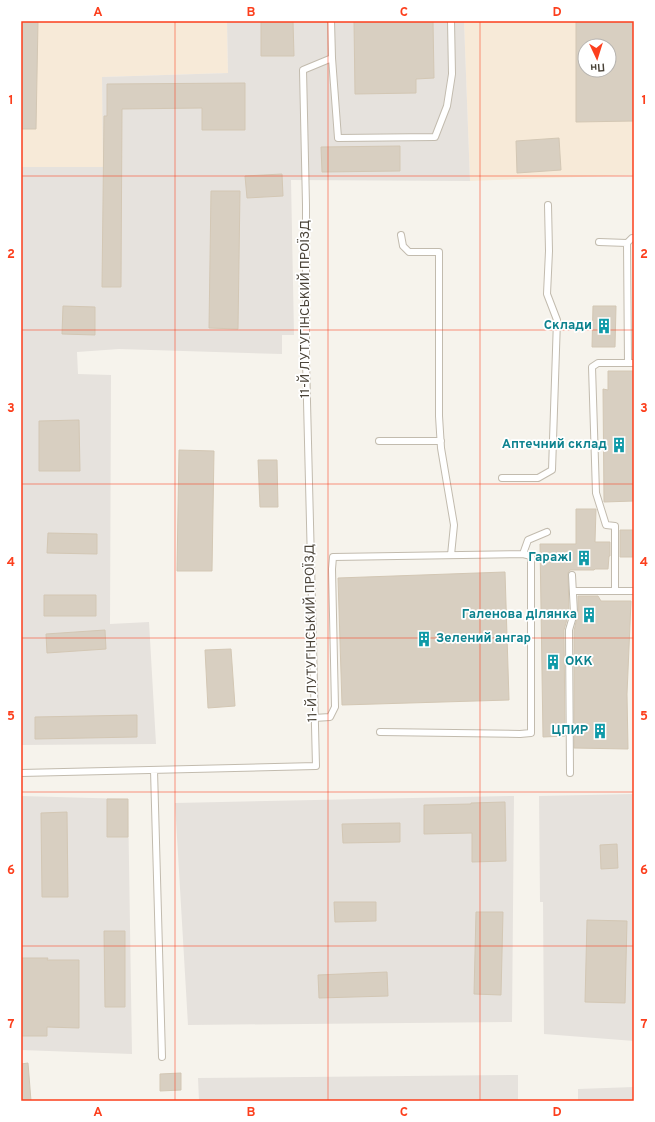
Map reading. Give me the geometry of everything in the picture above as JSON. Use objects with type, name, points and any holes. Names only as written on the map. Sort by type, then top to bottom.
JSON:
[{"type":"lane","points":[[331,21],[332,58],[338,138],[434,138],[447,106],[452,74],[451,21]]},
{"type":"lane","name":"11-Й ЛУТУГІНСЬКИЙ ПРОЇЗД","points":[[21,772],[316,766],[306,361],[306,205],[303,70],[332,58]]},
{"type":"lane","points":[[502,478],[538,478],[552,470],[557,320],[547,294],[549,251],[548,205]]},
{"type":"lane","points":[[402,235],[403,246],[409,252],[439,252],[439,416],[441,441],[454,525],[450,555]]},
{"type":"lane","points":[[615,591],[614,526],[606,524],[596,493],[592,367],[598,362],[631,363],[627,243],[634,238]]},
{"type":"lane","points":[[599,242],[627,243]]},
{"type":"lane","points":[[379,441],[441,441]]},
{"type":"lane","points":[[522,554],[528,540],[547,532]]},
{"type":"lane","points":[[314,718],[330,717],[335,707],[333,557],[522,554],[531,556],[531,733],[380,732]]},
{"type":"lane","points":[[570,774],[570,630],[574,613],[572,575]]},
{"type":"lane","points":[[573,591],[634,591]]},
{"type":"lane","points":[[154,770],[162,1057]]},
{"type":"shaded area","points":[[21,21],[227,21],[228,73],[102,77],[104,169],[21,169]]},
{"type":"shaded area","points":[[227,21],[464,21],[470,181],[291,180],[294,335],[282,335],[282,354],[119,349],[77,352],[78,374],[111,375],[110,624],[149,622],[156,744],[21,745],[21,167],[103,167],[102,77],[228,73]]},
{"type":"shaded area","points":[[464,21],[634,21],[634,175],[470,181]]},
{"type":"shaded area","points":[[634,794],[634,1041],[544,1034],[543,902],[540,902],[539,796]]},
{"type":"shaded area","points":[[21,796],[128,799],[132,1054],[21,1050]]},
{"type":"shaded area","points":[[514,796],[512,1022],[188,1025],[175,803]]},
{"type":"shaded area","points":[[518,1075],[518,1101],[199,1101],[198,1078]]},
{"type":"shaded area","points":[[634,1087],[634,1101],[578,1101],[578,1089]]},
{"type":"building","points":[[21,21],[38,21],[36,129],[21,129]]},
{"type":"building","points":[[261,21],[293,21],[294,56],[261,56]]},
{"type":"building","points":[[354,21],[433,21],[434,78],[416,79],[416,93],[355,94]]},
{"type":"building","points":[[576,21],[634,21],[634,121],[576,122]]},
{"type":"building","points":[[245,83],[245,130],[202,130],[202,108],[122,109],[121,287],[102,287],[104,116],[107,116],[107,84]]},
{"type":"building","points":[[559,138],[561,170],[517,173],[516,141]]},
{"type":"building","points":[[400,146],[400,171],[322,172],[321,147]]},
{"type":"building","points":[[282,174],[283,196],[247,198],[245,176]]},
{"type":"building","points":[[211,191],[240,191],[238,329],[209,328]]},
{"type":"building","points":[[63,306],[95,307],[95,335],[62,334]]},
{"type":"building","name":"Склади","points":[[593,306],[616,306],[615,347],[592,347]]},
{"type":"building","name":"Аптечний склад","points":[[608,371],[634,371],[634,501],[604,502],[603,389],[608,390]]},
{"type":"building","points":[[79,420],[80,471],[39,471],[39,421]]},
{"type":"building","points":[[179,450],[214,451],[212,571],[177,571]]},
{"type":"building","points":[[258,460],[277,460],[278,507],[260,507]]},
{"type":"building","name":"ОКК","points":[[576,509],[596,509],[595,542],[610,542],[610,556],[608,569],[570,570],[568,573],[569,612],[564,630],[565,736],[543,737],[540,544],[576,544]]},
{"type":"building","points":[[620,530],[634,530],[634,557],[620,557]]},
{"type":"building","points":[[48,533],[97,534],[97,554],[47,553]]},
{"type":"building","name":"Зелений ангар","points":[[505,572],[509,700],[342,705],[338,578]]},
{"type":"building","points":[[44,595],[96,595],[96,616],[44,616]]},
{"type":"building","points":[[578,596],[598,596],[601,601],[631,601],[627,694],[628,749],[574,748],[574,631],[578,613]]},
{"type":"building","points":[[105,630],[106,649],[47,653],[46,634]]},
{"type":"building","points":[[231,649],[235,706],[208,708],[205,650]]},
{"type":"building","points":[[137,715],[137,737],[35,739],[35,717]]},
{"type":"building","points":[[107,799],[128,799],[128,837],[107,837]]},
{"type":"building","points":[[505,802],[506,861],[472,862],[472,833],[424,834],[424,805]]},
{"type":"building","points":[[67,812],[68,897],[42,897],[41,813]]},
{"type":"building","points":[[400,823],[400,842],[343,843],[342,824]]},
{"type":"building","points":[[617,844],[618,868],[601,869],[600,845]]},
{"type":"building","points":[[334,902],[376,902],[376,921],[335,922]]},
{"type":"building","points":[[476,912],[503,912],[501,995],[474,994]]},
{"type":"building","points":[[587,920],[627,921],[625,1003],[585,1002]]},
{"type":"building","points":[[104,931],[125,931],[125,1007],[105,1007]]},
{"type":"building","points":[[21,958],[79,960],[79,1028],[47,1027],[47,1036],[21,1036]]},
{"type":"building","points":[[387,972],[388,996],[319,998],[318,975]]},
{"type":"building","points":[[28,1063],[31,1101],[21,1101],[21,1064]]},
{"type":"building","points":[[181,1073],[181,1090],[160,1091],[160,1074]]},
{"type":"place","name":"Склади","points":[[604,326]]},
{"type":"place","name":"Аптечний склад","points":[[619,445]]},
{"type":"place","name":"Гаражі","points":[[584,558]]},
{"type":"place","name":"Галенова ділянка","points":[[589,615]]},
{"type":"place","name":"Зелений ангар","points":[[424,639]]},
{"type":"place","name":"ОКК","points":[[553,662]]},
{"type":"place","name":"ЦПИР","points":[[600,731]]}]
